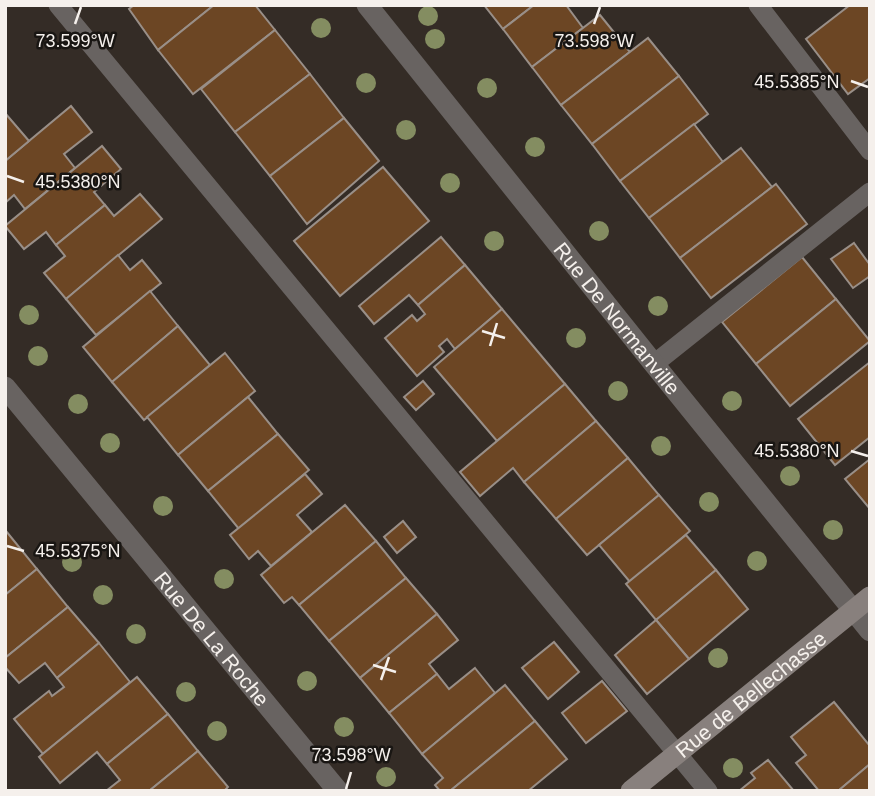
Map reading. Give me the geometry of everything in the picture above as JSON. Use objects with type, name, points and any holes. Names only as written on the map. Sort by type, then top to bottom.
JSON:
[{"type":"street","name":"Rue De Normanville","points":[[367,5],[870,631]]},
{"type":"street","name":"Rue De La Roche","points":[[5,387],[338,791]]},
{"type":"street","name":"Rue de Bellechasse","points":[[631,791],[870,597]]},
{"type":"lane","points":[[58,5],[708,791]]},
{"type":"lane","points":[[758,5],[870,151]]},
{"type":"lane","points":[[654,364],[870,192]]},
{"type":"building","points":[[134,5],[214,5],[158,50],[129,9]]},
{"type":"building","points":[[214,5],[255,5],[275,30],[193,94],[158,50]]},
{"type":"building","points":[[484,5],[534,5],[503,29]]},
{"type":"building","points":[[534,5],[566,5],[583,28],[532,67],[503,29]]},
{"type":"building","points":[[850,5],[870,5],[870,78],[848,94],[806,39]]},
{"type":"building","points":[[600,15],[630,52],[561,105],[532,67]]},
{"type":"building","points":[[275,30],[310,74],[235,132],[201,89]]},
{"type":"building","points":[[648,38],[679,76],[592,144],[561,105]]},
{"type":"building","points":[[310,74],[344,118],[270,176],[235,132]]},
{"type":"building","points":[[679,76],[708,114],[620,181],[592,144]]},
{"type":"building","points":[[71,106],[92,132],[64,154],[75,168],[25,209],[14,195],[5,203],[5,161]]},
{"type":"building","points":[[5,113],[29,141],[5,161]]},
{"type":"building","points":[[344,118],[379,161],[307,224],[270,176]]},
{"type":"building","points":[[694,124],[723,162],[649,218],[620,181]]},
{"type":"building","points":[[102,146],[121,169],[94,192],[105,205],[56,245],[46,232],[24,249],[5,226]]},
{"type":"building","points":[[741,148],[772,187],[680,258],[649,218]]},
{"type":"building","points":[[383,167],[429,221],[340,296],[294,241]]},
{"type":"building","points":[[776,184],[807,224],[711,298],[680,258]]},
{"type":"building","points":[[140,194],[162,219],[66,299],[44,273],[65,256],[56,245],[105,205],[114,216]]},
{"type":"building","points":[[441,237],[465,265],[418,305],[409,295],[374,324],[359,306]]},
{"type":"building","points":[[854,243],[870,265],[870,276],[853,288],[831,259]]},
{"type":"building","points":[[118,255],[130,270],[142,260],[161,283],[96,335],[66,299]]},
{"type":"building","points":[[802,257],[836,299],[756,364],[722,322]]},
{"type":"building","points":[[465,265],[502,309],[455,349],[447,339],[439,346],[444,352],[417,376],[385,338],[412,315],[417,321],[425,314],[418,305]]},
{"type":"building","points":[[150,291],[178,326],[112,382],[83,347]]},
{"type":"building","points":[[836,299],[870,341],[790,406],[756,364]]},
{"type":"building","points":[[502,309],[565,384],[497,441],[434,367]]},
{"type":"building","points":[[178,326],[210,365],[144,420],[112,382]]},
{"type":"building","points":[[225,353],[255,391],[178,455],[147,417]]},
{"type":"building","points":[[870,362],[870,437],[835,465],[798,419]]},
{"type":"building","points":[[423,381],[434,394],[416,410],[404,397]]},
{"type":"building","points":[[565,384],[596,421],[524,482],[513,468],[480,496],[460,472]]},
{"type":"building","points":[[248,397],[278,434],[208,491],[178,455]]},
{"type":"building","points":[[596,421],[628,458],[556,519],[524,482]]},
{"type":"building","points":[[278,434],[309,470],[239,529],[208,491]]},
{"type":"building","points":[[628,458],[659,495],[587,555],[556,519]]},
{"type":"building","points":[[870,459],[870,509],[845,479]]},
{"type":"building","points":[[305,474],[322,494],[297,515],[312,532],[271,566],[258,551],[249,559],[230,535]]},
{"type":"building","points":[[659,495],[690,531],[630,582],[599,545]]},
{"type":"building","points":[[345,505],[376,541],[299,605],[292,597],[284,603],[261,575]]},
{"type":"building","points":[[403,521],[416,537],[397,553],[384,537]]},
{"type":"building","points":[[5,532],[37,569],[5,595]]},
{"type":"building","points":[[686,535],[716,570],[656,620],[626,584]]},
{"type":"building","points":[[376,541],[406,578],[329,641],[299,605]]},
{"type":"building","points":[[37,569],[68,607],[5,658],[5,595]]},
{"type":"building","points":[[716,570],[748,609],[689,659],[656,620]]},
{"type":"building","points":[[406,578],[437,614],[360,678],[329,641]]},
{"type":"building","points":[[68,607],[99,643],[57,678],[45,663],[19,683],[5,667],[5,658]]},
{"type":"building","points":[[437,614],[458,640],[429,664],[437,674],[389,713],[360,678]]},
{"type":"building","points":[[656,620],[689,659],[647,694],[615,655]]},
{"type":"building","points":[[554,642],[579,672],[548,699],[522,668]]},
{"type":"building","points":[[99,643],[130,682],[43,754],[14,719],[49,691],[52,696],[64,687],[57,678]]},
{"type":"building","points":[[475,668],[495,693],[422,754],[389,713],[437,674],[449,689]]},
{"type":"building","points":[[137,677],[168,714],[107,764],[97,752],[60,783],[39,757]]},
{"type":"building","points":[[602,681],[627,711],[586,743],[562,713]]},
{"type":"building","points":[[505,685],[535,721],[450,791],[440,791],[435,785],[443,778],[422,754]]},
{"type":"building","points":[[834,702],[870,746],[870,764],[838,791],[819,791],[796,763],[806,755],[791,737]]},
{"type":"building","points":[[168,714],[198,751],[149,791],[106,791],[120,780],[107,764]]},
{"type":"building","points":[[535,721],[567,759],[528,791],[450,791]]},
{"type":"building","points":[[198,751],[228,787],[224,791],[149,791]]},
{"type":"building","points":[[768,760],[794,791],[739,791],[755,778],[751,773]]},
{"type":"building","points":[[870,764],[870,791],[838,791]]}]
